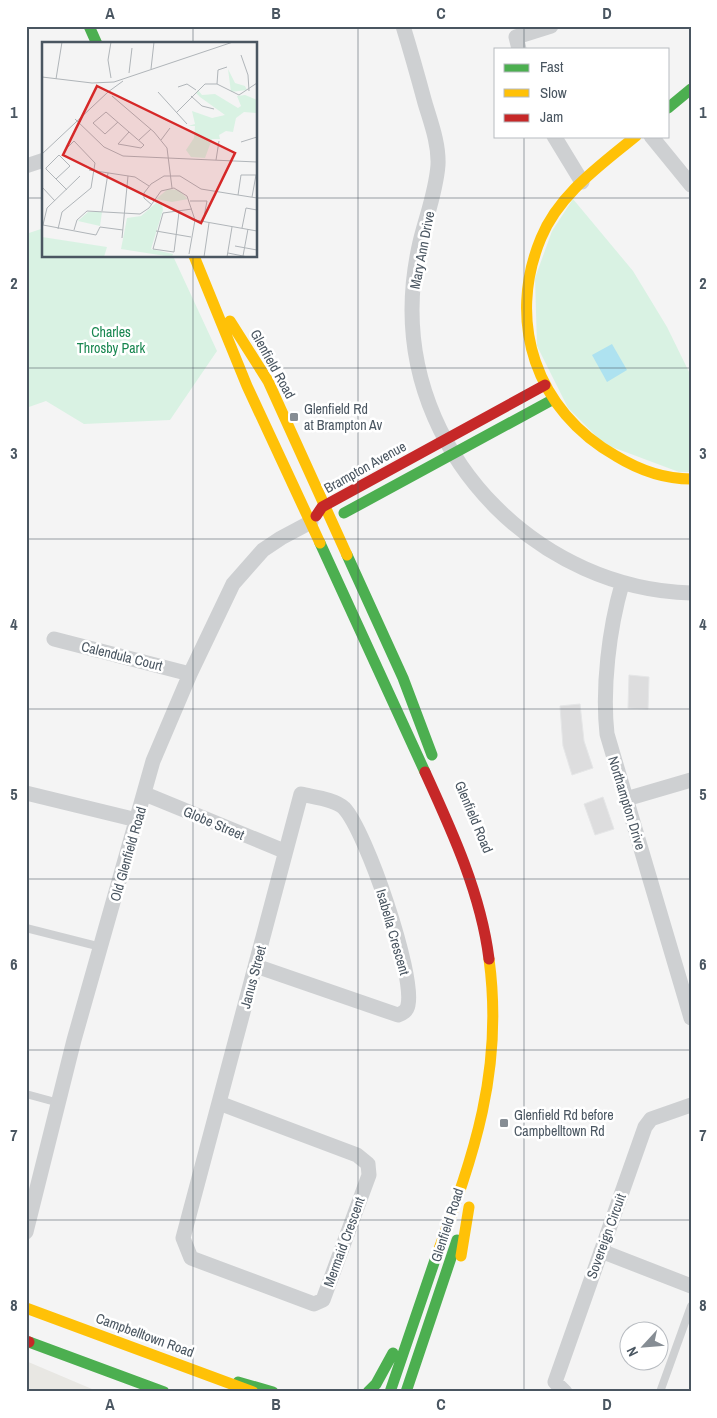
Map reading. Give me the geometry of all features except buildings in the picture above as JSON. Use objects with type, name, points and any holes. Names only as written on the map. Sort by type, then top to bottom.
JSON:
[{"type":"main road","points":[[88,26],[96,42]]},
{"type":"main road","points":[[670,106],[691,89]]},
{"type":"main road","points":[[634,138],[582,182],[562,203],[542,236],[530,273],[525,312],[526,330],[536,366],[552,400],[560,412],[602,450],[628,464],[657,474],[691,479]]},
{"type":"main road","name":"Glenfield Road","points":[[195,258],[242,376],[311,522],[462,860],[482,920],[490,964],[494,999],[490,1074],[470,1158],[390,1392]]},
{"type":"main road","name":"Glenfield Road","points":[[209,290],[268,381],[403,678],[435,763]]},
{"type":"main road","name":"Brampton Avenue","points":[[311,522],[326,506],[545,385]]},
{"type":"main road","points":[[311,522],[332,520],[552,400]]},
{"type":"main road","name":"Glenfield Road","points":[[443,782],[465,832]]},
{"type":"main road","name":"Glenfield Road","points":[[406,1392],[470,1202],[460,1258],[431,1348],[423,1381]]},
{"type":"main road","points":[[368,1392],[376,1384],[395,1351],[426,1285]]},
{"type":"main road","name":"Campbelltown Road","points":[[26,1308],[253,1392]]},
{"type":"main road","points":[[27,1342],[164,1392]]},
{"type":"main road","points":[[209,1375],[273,1392]]},
{"type":"street","name":"Mary Ann Drive","points":[[403,26],[436,141],[438,164],[417,259],[413,293],[413,319],[418,362],[426,395],[453,454],[472,482],[488,500],[529,536],[581,567],[622,584],[691,593]]},
{"type":"street","points":[[519,48],[516,37],[551,26]]},
{"type":"street","points":[[555,138],[582,182]]},
{"type":"street","points":[[653,138],[691,185]]},
{"type":"street","points":[[26,166],[42,161]]},
{"type":"street","name":"Old Glenfield Road","points":[[26,1232],[58,1102],[153,761],[190,674],[233,584],[250,563],[280,538],[311,522]]},
{"type":"street","name":"Northampton Drive","points":[[622,584],[617,603],[605,692],[605,718],[612,753],[626,799],[685,976],[691,1018]]},
{"type":"street","name":"Calendula Court","points":[[54,640],[190,674]]},
{"type":"street","points":[[626,799],[691,780]]},
{"type":"street","points":[[26,793],[137,820]]},
{"type":"street","name":"Globe Street","points":[[144,794],[284,851]]},
{"type":"street","name":"Isabella Crescent","points":[[256,966],[398,1015],[404,1012],[408,1005],[407,973],[388,904],[354,823],[344,809],[339,804],[301,794],[284,851]]},
{"type":"street","name":"Janus Street","points":[[219,1103],[256,966],[284,851]]},
{"type":"street","name":"Mermaid Crescent","points":[[219,1103],[357,1155],[368,1164],[369,1175],[323,1300],[314,1304],[191,1258],[183,1238],[219,1103]]},
{"type":"street","name":"Sovereign Circuit","points":[[565,1392],[555,1382],[645,1127],[651,1119],[691,1105]]},
{"type":"street","points":[[600,1250],[691,1286]]},
{"type":"lane","points":[[26,928],[101,948]]},
{"type":"lane","points":[[26,1094],[58,1102]]},
{"type":"lane","points":[[660,1392],[691,1306]]},
{"type":"shaded area","points":[[26,1361],[99,1392],[26,1392]]},
{"type":"green space","points":[[573,199],[633,271],[667,327],[691,376],[691,472],[679,472],[604,444],[568,408],[537,346],[535,278],[552,231]]},
{"type":"green space","name":"Charles Throsby Park","points":[[42,229],[42,258],[174,258],[217,351],[170,420],[84,424],[46,401],[26,408],[26,234]]},
{"type":"water","points":[[612,344],[627,370],[607,382],[592,355]]},
{"type":"traffic: fast","points":[[89,26],[96,42]]},
{"type":"traffic: fast","points":[[670,106],[691,89]]},
{"type":"traffic: fast","points":[[344,513],[552,400]]},
{"type":"traffic: fast","points":[[320,543],[425,772]]},
{"type":"traffic: fast","points":[[347,555],[403,678],[432,755]]},
{"type":"traffic: fast","points":[[406,1392],[457,1240]]},
{"type":"traffic: fast","points":[[390,1392],[436,1257]]},
{"type":"traffic: fast","points":[[29,1342],[164,1392]]},
{"type":"traffic: fast","points":[[368,1392],[376,1384],[393,1353]]},
{"type":"traffic: fast","points":[[238,1382],[273,1392]]},
{"type":"traffic: slow","points":[[634,138],[582,181],[549,222],[541,238],[531,270],[527,301],[528,332],[535,362],[548,389],[566,415],[588,437],[634,466],[661,475],[691,479]]},
{"type":"traffic: slow","points":[[195,258],[247,386],[320,543]]},
{"type":"traffic: slow","points":[[230,321],[268,381],[347,555]]},
{"type":"traffic: slow","points":[[436,1257],[473,1147],[489,1075],[493,999],[489,959]]},
{"type":"traffic: slow","points":[[461,1256],[469,1207]]},
{"type":"traffic: slow","points":[[26,1308],[253,1392]]},
{"type":"traffic: jam","points":[[316,516],[322,507],[545,385]]},
{"type":"traffic: jam","points":[[425,772],[464,863],[479,911],[489,959]]},
{"type":"place","name":"Glenfield Rd at Brampton Av","points":[[294,417]]},
{"type":"place","name":"Glenfield Rd before Campbelltown Rd","points":[[504,1123]]}]
